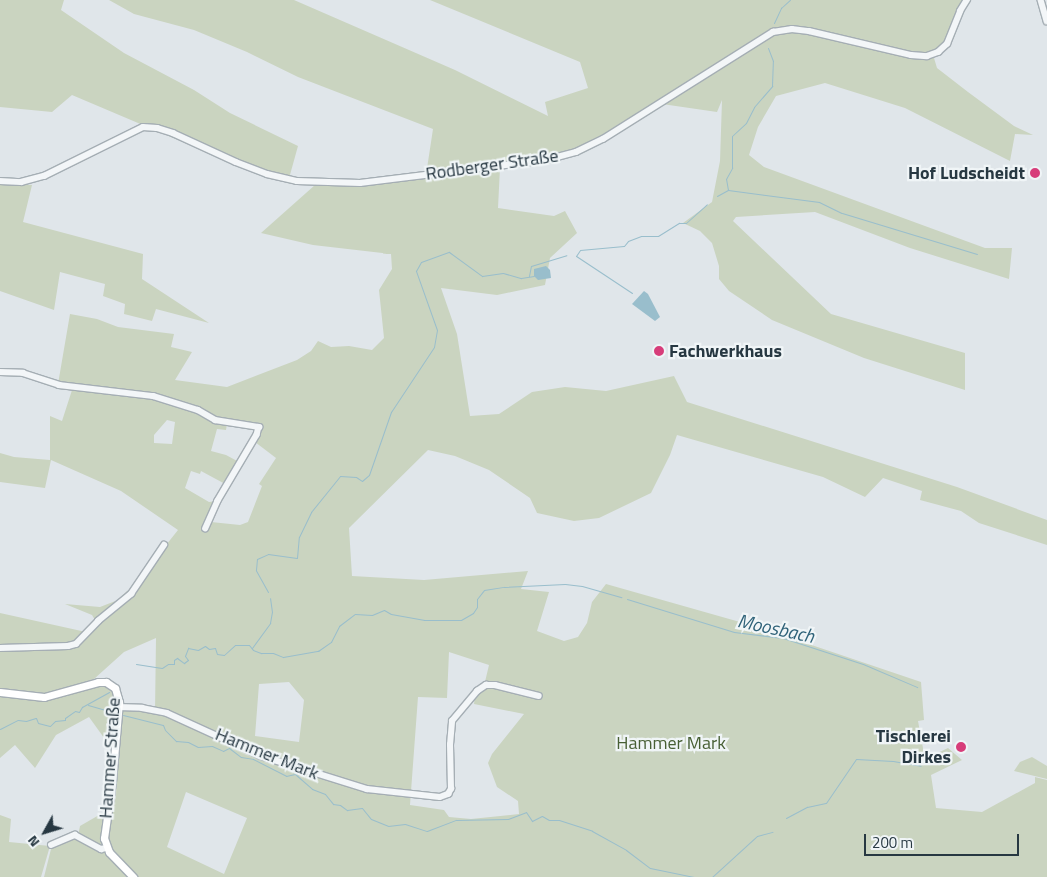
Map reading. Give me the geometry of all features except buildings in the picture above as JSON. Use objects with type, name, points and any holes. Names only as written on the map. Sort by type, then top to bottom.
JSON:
[{"type":"main road","name":"Hammer Straße","points":[[0,692],[44,697],[84,684],[102,682],[115,688],[118,707],[112,782],[105,829],[106,848]]},
{"type":"main road","points":[[106,848],[133,877]]},
{"type":"street","name":"Rodberger Straße","points":[[0,182],[20,182],[44,176],[143,128],[157,128],[174,133],[267,174],[306,182],[360,183],[546,160],[597,142],[773,32],[792,29],[809,31],[911,55],[927,56],[938,52],[946,44],[960,11],[968,0]]},
{"type":"street","points":[[1041,0],[1047,21]]},
{"type":"street","points":[[0,372],[23,373],[68,387],[153,396],[198,410],[215,420],[259,427],[257,435],[218,502],[206,528]]},
{"type":"street","points":[[0,648],[68,646],[76,644],[98,621],[131,594],[164,545]]},
{"type":"street","name":"Hammer Mark","points":[[118,707],[142,708],[167,713],[261,756],[367,789],[440,796],[448,794],[451,789],[450,745],[452,720],[477,692],[486,685],[495,685],[539,696]]},
{"type":"street","points":[[51,845],[75,835],[101,849],[106,848]]},
{"type":"green space","points":[[0,0],[64,0],[61,10],[124,53],[194,90],[230,113],[298,146],[288,182],[237,165],[72,95],[52,112],[0,107]]},
{"type":"green space","points":[[109,0],[294,0],[455,70],[548,116],[545,102],[588,88],[580,62],[430,0],[964,0],[948,38],[942,46],[925,55],[802,28],[785,27],[771,30],[596,142],[550,159],[426,175],[433,129],[298,77],[247,52],[194,30],[134,14]]},
{"type":"green space","points":[[783,32],[820,35],[915,59],[934,58],[937,68],[1014,126],[1033,135],[1015,134],[1010,161],[905,108],[825,83],[776,96],[758,127],[749,155],[764,167],[985,248],[1012,248],[1009,279],[910,248],[815,212],[736,217],[733,221],[831,314],[965,353],[965,390],[864,358],[772,320],[729,291],[719,279],[719,266],[712,243],[700,231],[683,223],[712,202],[720,161],[722,100],[717,112],[662,104],[763,40]]},
{"type":"green space","name":"Hammer Mark","points":[[500,168],[498,208],[554,216],[565,211],[577,233],[550,258],[545,285],[497,295],[441,288],[457,334],[470,416],[499,414],[532,392],[565,387],[606,391],[674,376],[687,402],[957,487],[1047,520],[1047,545],[979,523],[961,511],[920,500],[922,491],[883,478],[865,497],[823,477],[677,435],[670,455],[651,493],[599,518],[574,521],[537,513],[530,498],[489,470],[455,456],[428,450],[349,528],[352,576],[424,580],[528,571],[521,589],[549,592],[537,631],[564,641],[578,637],[587,623],[592,602],[606,584],[761,628],[921,682],[924,720],[918,721],[925,759],[948,748],[962,760],[931,775],[936,808],[982,812],[1035,783],[1035,777],[1047,780],[1047,877],[44,877],[52,845],[74,836],[107,854],[107,834],[120,709],[155,711],[156,638],[124,652],[94,679],[41,696],[0,690],[0,613],[86,632],[95,620],[92,615],[65,604],[100,607],[118,600],[127,591],[136,588],[151,564],[178,530],[121,491],[51,460],[45,488],[0,482],[0,453],[14,457],[50,460],[50,416],[62,421],[73,387],[58,384],[70,314],[97,319],[118,327],[174,334],[171,347],[192,352],[175,380],[227,387],[297,360],[311,351],[318,341],[331,347],[349,346],[372,350],[384,338],[379,290],[392,269],[391,254],[313,245],[261,233],[315,185],[343,185]],"holes":[[[167,420],[175,422],[172,444],[154,443],[154,435]],[[227,424],[258,428],[239,462],[226,455],[211,451],[217,429],[226,430]],[[255,442],[276,458],[259,484],[262,486],[248,522],[240,525],[211,522],[220,501]],[[191,471],[200,474],[201,471],[227,485],[217,501],[209,502],[185,488]],[[449,652],[489,665],[484,686],[475,696],[474,704],[524,714],[492,754],[488,763],[497,787],[518,801],[519,814],[471,819],[449,817],[444,810],[410,805],[418,697],[447,698]],[[289,682],[304,700],[299,742],[255,736],[259,684]],[[186,792],[247,818],[224,874],[167,847]]]},
{"type":"green space","points":[[0,183],[32,185],[23,222],[143,254],[142,279],[209,323],[156,309],[152,321],[124,314],[125,304],[103,296],[105,284],[60,272],[54,310],[0,291]]},
{"type":"green space","points":[[102,685],[109,688],[114,695],[116,707],[112,749],[89,717],[56,735],[35,768],[15,745],[0,758],[0,696],[40,701],[81,688]]},
{"type":"green space","points":[[1032,757],[1047,766],[1047,779],[1014,771],[1020,762]]},
{"type":"green space","points":[[106,811],[102,845],[100,846],[78,836],[80,826]]},
{"type":"green space","points":[[0,815],[11,819],[9,842],[50,846],[41,877],[0,877]]},
{"type":"water","points":[[546,266],[550,270],[551,278],[538,280],[534,276],[534,269]]},
{"type":"water","points":[[644,291],[648,294],[660,317],[655,321],[632,304]]},
{"type":"waterway","points":[[774,23],[781,8],[790,0]]},
{"type":"waterway","points":[[728,190],[726,179],[732,168],[732,136],[746,123],[754,107],[772,86],[773,61],[768,48]]},
{"type":"waterway","points":[[717,196],[728,190],[819,202],[842,213],[977,254]]},
{"type":"waterway","points":[[632,293],[576,256],[580,250],[624,246],[628,241],[641,236],[658,236],[679,223],[686,223],[707,204]]},
{"type":"waterway","points":[[268,592],[256,570],[257,559],[268,554],[297,558],[299,537],[311,512],[340,476],[356,477],[362,481],[369,475],[391,412],[434,347],[437,330],[416,271],[421,262],[449,252],[482,276],[503,273],[521,278],[534,276]]},
{"type":"waterway","points":[[529,276],[531,266],[566,255]]},
{"type":"waterway","name":"Moosbach","points":[[136,664],[162,668],[168,664],[174,664],[174,660],[177,658],[184,663],[188,660],[185,656],[188,648],[198,650],[205,646],[209,649],[215,648],[217,654],[224,655],[235,645],[249,645],[253,650],[261,653],[273,653],[283,657],[318,651],[331,642],[339,626],[355,614],[372,615],[384,610],[391,614],[424,620],[461,620],[473,613],[477,607],[477,599],[484,590],[504,587],[565,584],[582,586],[621,597]]},
{"type":"waterway","points":[[252,648],[270,623],[272,612],[270,598]]},
{"type":"waterway","name":"Moosbach","points":[[627,599],[734,632],[783,638],[863,664],[917,687]]},
{"type":"waterway","name":"Moosbach","points":[[0,729],[18,720],[26,721],[36,718],[38,723],[50,726],[55,721],[65,720],[75,711],[79,712],[82,707],[109,692]]},
{"type":"waterway","points":[[88,705],[106,710],[112,715]]},
{"type":"waterway","points":[[123,715],[163,725],[165,730],[176,741],[188,742],[198,747],[212,746],[223,751],[229,748],[241,757],[253,759],[286,776],[295,774],[312,789],[325,794],[333,804],[340,805],[347,810],[362,808],[371,819],[388,826],[405,824],[427,831],[456,820],[508,819],[526,812],[532,821],[542,816],[549,820],[559,820],[592,831],[626,850],[650,868],[694,877]]},
{"type":"waterway","points":[[786,818],[807,807],[826,803],[856,759],[893,761],[921,766]]},
{"type":"waterway","points":[[712,877],[757,836],[772,832]]},
{"type":"place","name":"Hof Ludscheidt","points":[[1035,173]]},
{"type":"place","name":"Fachwerkhaus","points":[[659,351]]},
{"type":"place","name":"Tischlerei Dirkes","points":[[961,747]]}]
